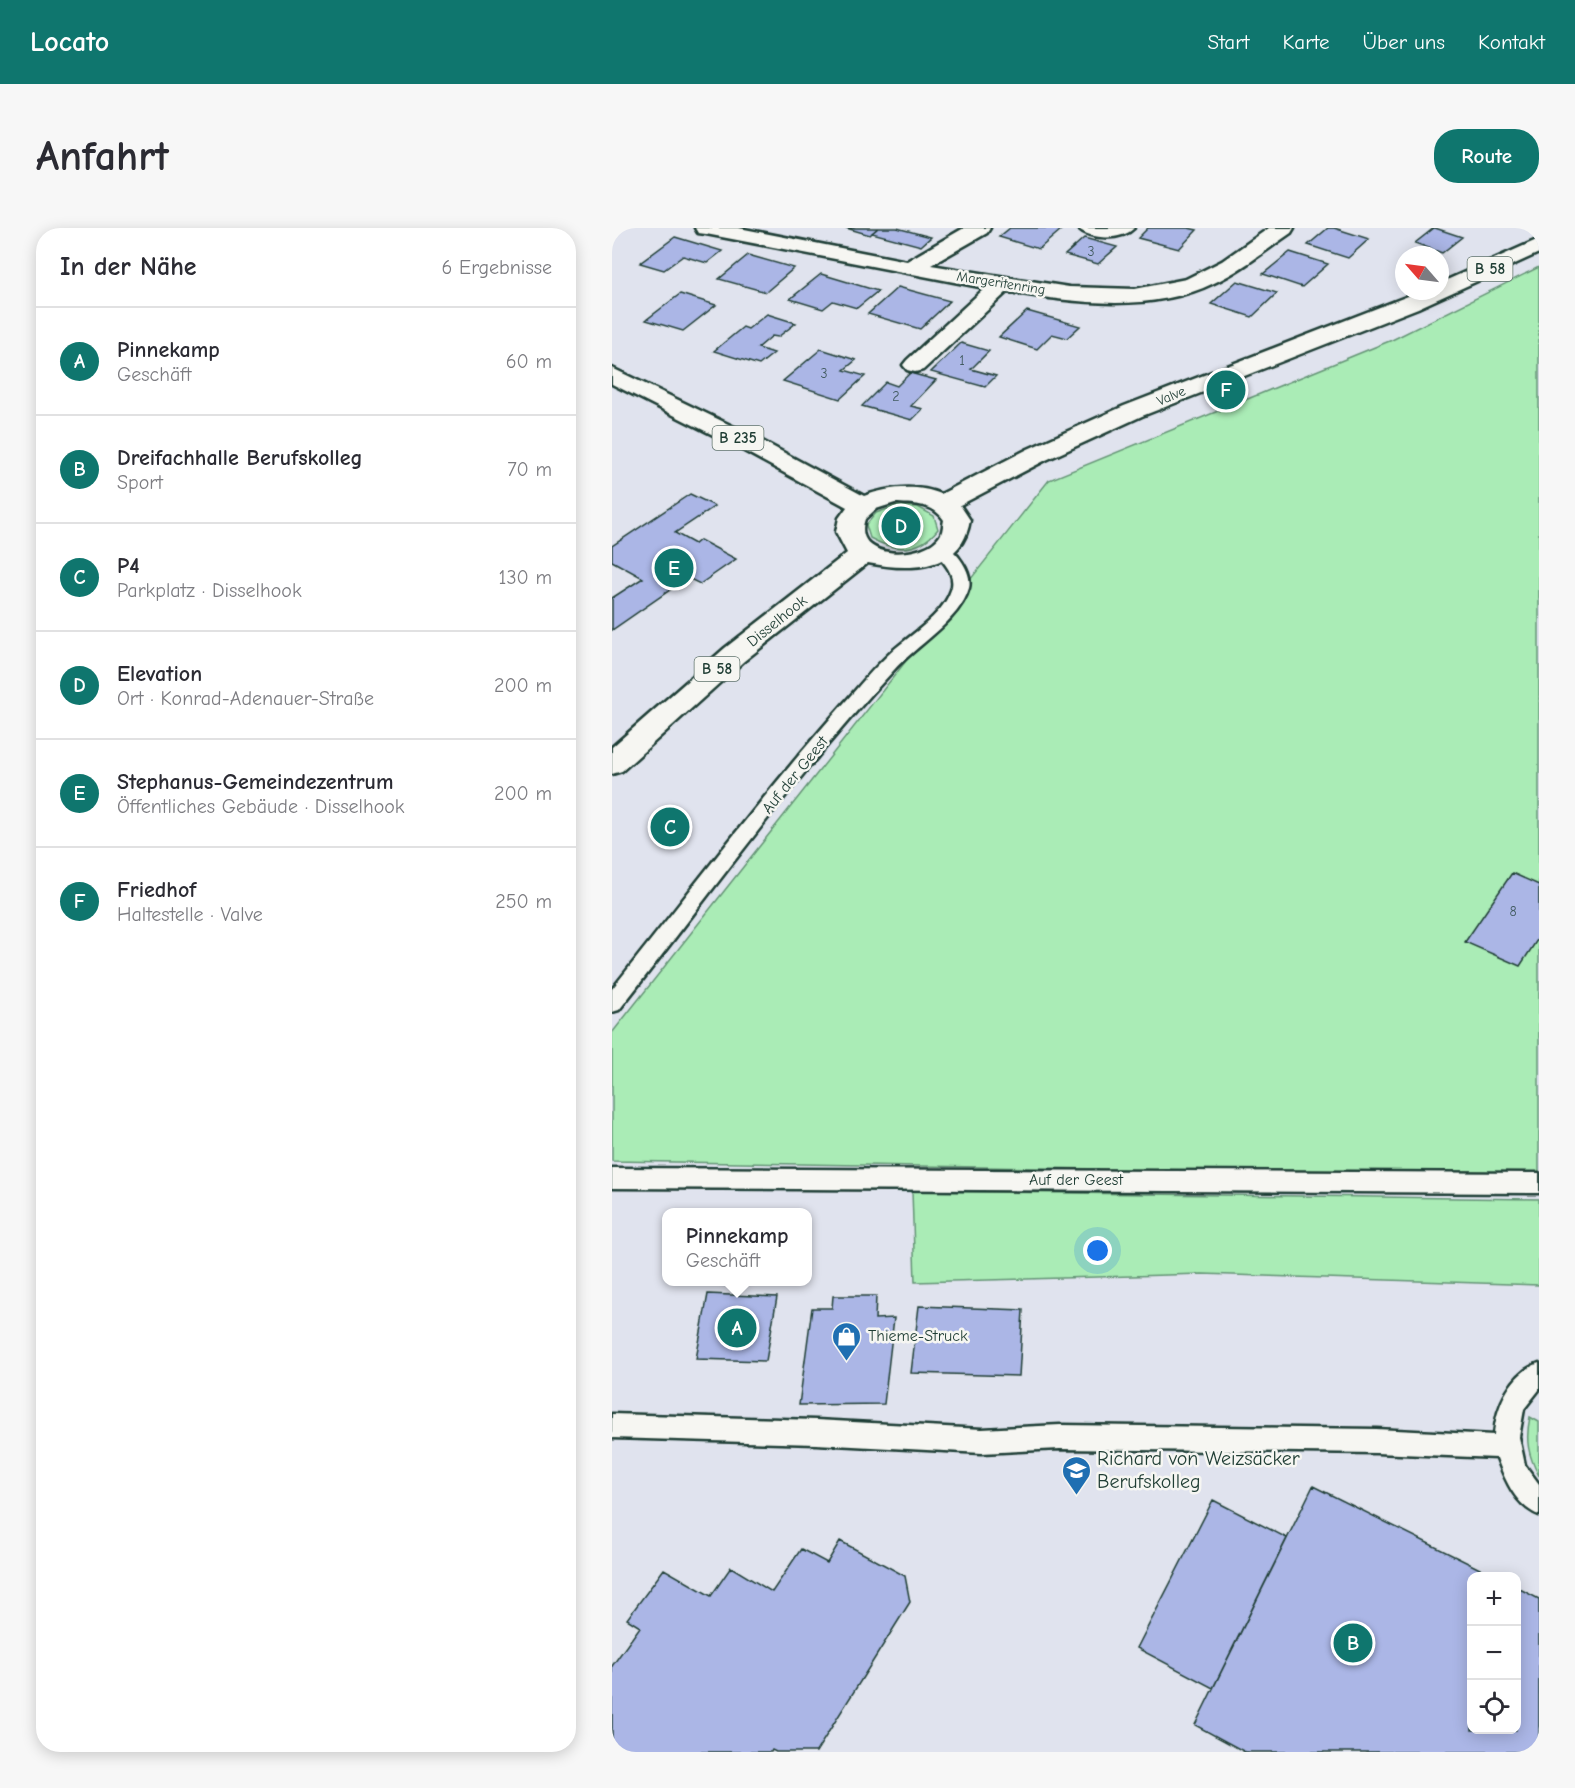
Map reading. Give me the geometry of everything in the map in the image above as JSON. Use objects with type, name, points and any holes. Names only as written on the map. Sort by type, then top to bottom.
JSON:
[{"type":"main road","name":"Margeritenring","points":[[706,228],[1002,284],[1057,292],[1109,295],[1157,292],[1195,284],[1283,228]]},
{"type":"main road","points":[[910,268],[979,228]]},
{"type":"main road","name":"Valve","points":[[1449,287],[1539,245]]},
{"type":"main road","points":[[915,365],[1002,284]]},
{"type":"main road","name":"Valve","points":[[944,503],[979,483],[1093,428],[1198,384],[1377,318],[1419,300]]},
{"type":"main road","name":"B 235","points":[[612,375],[744,441],[862,506]]},
{"type":"main road","points":[[903,495],[929,497],[944,503],[953,511],[958,521],[958,531],[953,541],[942,550],[924,558],[903,561],[882,559],[864,553],[854,545],[848,535],[848,525],[853,515],[862,506],[877,500],[903,495]]},
{"type":"main road","name":"Disselhook","points":[[612,764],[690,692],[827,579],[864,553]]},
{"type":"lane","points":[[1086,228],[1103,233],[1124,231],[1127,228]]},
{"type":"lane","name":"Auf der Geest","points":[[612,1004],[815,748],[890,664],[944,612],[960,589],[959,571],[942,550]]},
{"type":"lane","name":"Auf der Geest","points":[[612,1178],[1539,1183]]},
{"type":"lane","points":[[1539,1374],[1523,1386],[1512,1404],[1506,1425],[1506,1447],[1514,1471],[1529,1494],[1539,1503]]},
{"type":"lane","points":[[612,1426],[816,1432],[982,1441],[1060,1437],[1376,1442],[1506,1447]]},
{"type":"green space","points":[[1539,267],[1539,1176],[612,1161],[612,1033],[1049,480],[1392,340]]},
{"type":"green space","points":[[896,506],[918,507],[934,516],[938,529],[923,542],[906,548],[888,546],[870,538],[866,525],[876,513]]},
{"type":"green space","points":[[912,1191],[1539,1199],[1539,1285],[1202,1274],[915,1282]]},
{"type":"green space","points":[[1530,1417],[1539,1422],[1539,1476],[1528,1447]]},
{"type":"building","points":[[846,228],[878,228],[870,235]]},
{"type":"building","points":[[878,228],[897,228],[931,237],[921,246],[872,233]]},
{"type":"building","points":[[1010,228],[1061,230],[1039,249],[999,237]]},
{"type":"building","points":[[1148,228],[1197,230],[1179,249],[1138,238]]},
{"type":"building","points":[[1328,228],[1369,239],[1348,258],[1308,245]]},
{"type":"building","points":[[1434,228],[1462,237],[1449,247],[1423,246],[1415,243]]},
{"type":"building","points":[[675,237],[722,251],[707,263],[683,256],[664,270],[640,263]]},
{"type":"building","points":[[1084,238],[1117,247],[1098,264],[1065,255]]},
{"type":"building","points":[[1290,252],[1328,264],[1302,287],[1263,274]]},
{"type":"building","points":[[748,255],[794,268],[766,292],[719,279]]},
{"type":"building","points":[[821,274],[878,291],[857,308],[833,301],[823,309],[790,299]]},
{"type":"building","points":[[1237,281],[1277,293],[1252,317],[1211,304]]},
{"type":"building","points":[[898,287],[950,301],[920,329],[868,314]]},
{"type":"building","points":[[680,294],[716,305],[683,331],[646,320]]},
{"type":"building","points":[[1027,311],[1080,326],[1067,338],[1052,334],[1037,349],[999,337]]},
{"type":"building","points":[[767,314],[796,323],[778,337],[772,336],[758,348],[774,353],[759,365],[714,351],[743,327],[748,329]]},
{"type":"building","points":[[961,343],[989,351],[971,369],[996,376],[985,387],[931,372]]},
{"type":"building","points":[[821,349],[856,360],[844,370],[865,376],[840,399],[783,381]]},
{"type":"building","points":[[910,373],[936,380],[911,406],[923,409],[912,420],[862,406],[886,382],[897,386]]},
{"type":"building","points":[[690,494],[715,506],[675,533],[695,544],[700,540],[736,559],[700,584],[682,575],[671,582],[677,585],[612,630],[612,598],[643,578],[612,561],[612,546]]},
{"type":"building","points":[[1512,873],[1539,885],[1539,937],[1520,966],[1465,942]]},
{"type":"building","points":[[708,1294],[777,1297],[766,1361],[696,1359]]},
{"type":"building","name":"Thieme-Struck","points":[[833,1296],[876,1296],[875,1319],[894,1318],[884,1404],[799,1405],[812,1308],[832,1308]]},
{"type":"building","points":[[919,1306],[1023,1310],[1019,1376],[911,1373]]},
{"type":"building","points":[[1313,1486],[1486,1572],[1467,1572],[1467,1734],[1521,1734],[1521,1590],[1539,1599],[1539,1752],[1245,1752],[1195,1725]]},
{"type":"building","points":[[1213,1500],[1287,1538],[1213,1688],[1137,1648]]},
{"type":"building","points":[[840,1541],[905,1576],[910,1602],[816,1752],[776,1752],[772,1750],[771,1752],[612,1752],[612,1666],[640,1627],[627,1619],[664,1569],[711,1596],[731,1567],[772,1592],[801,1549],[827,1563]]},
{"type":"place","name":"Friedhof","points":[[1226,390]]},
{"type":"place","name":"Elevation","points":[[901,526]]},
{"type":"place","name":"Stephanus-Gemeindezentrum","points":[[674,568]]},
{"type":"place","name":"P4","points":[[670,827]]},
{"type":"place","name":"Pinnekamp","points":[[737,1328]]},
{"type":"place","name":"Thieme-Struck","points":[[847,1362]]},
{"type":"place","name":"Richard von Weizsäcker Berufskolleg","points":[[1076,1496]]},
{"type":"place","name":"Dreifachhalle Berufskolleg","points":[[1353,1643]]}]
